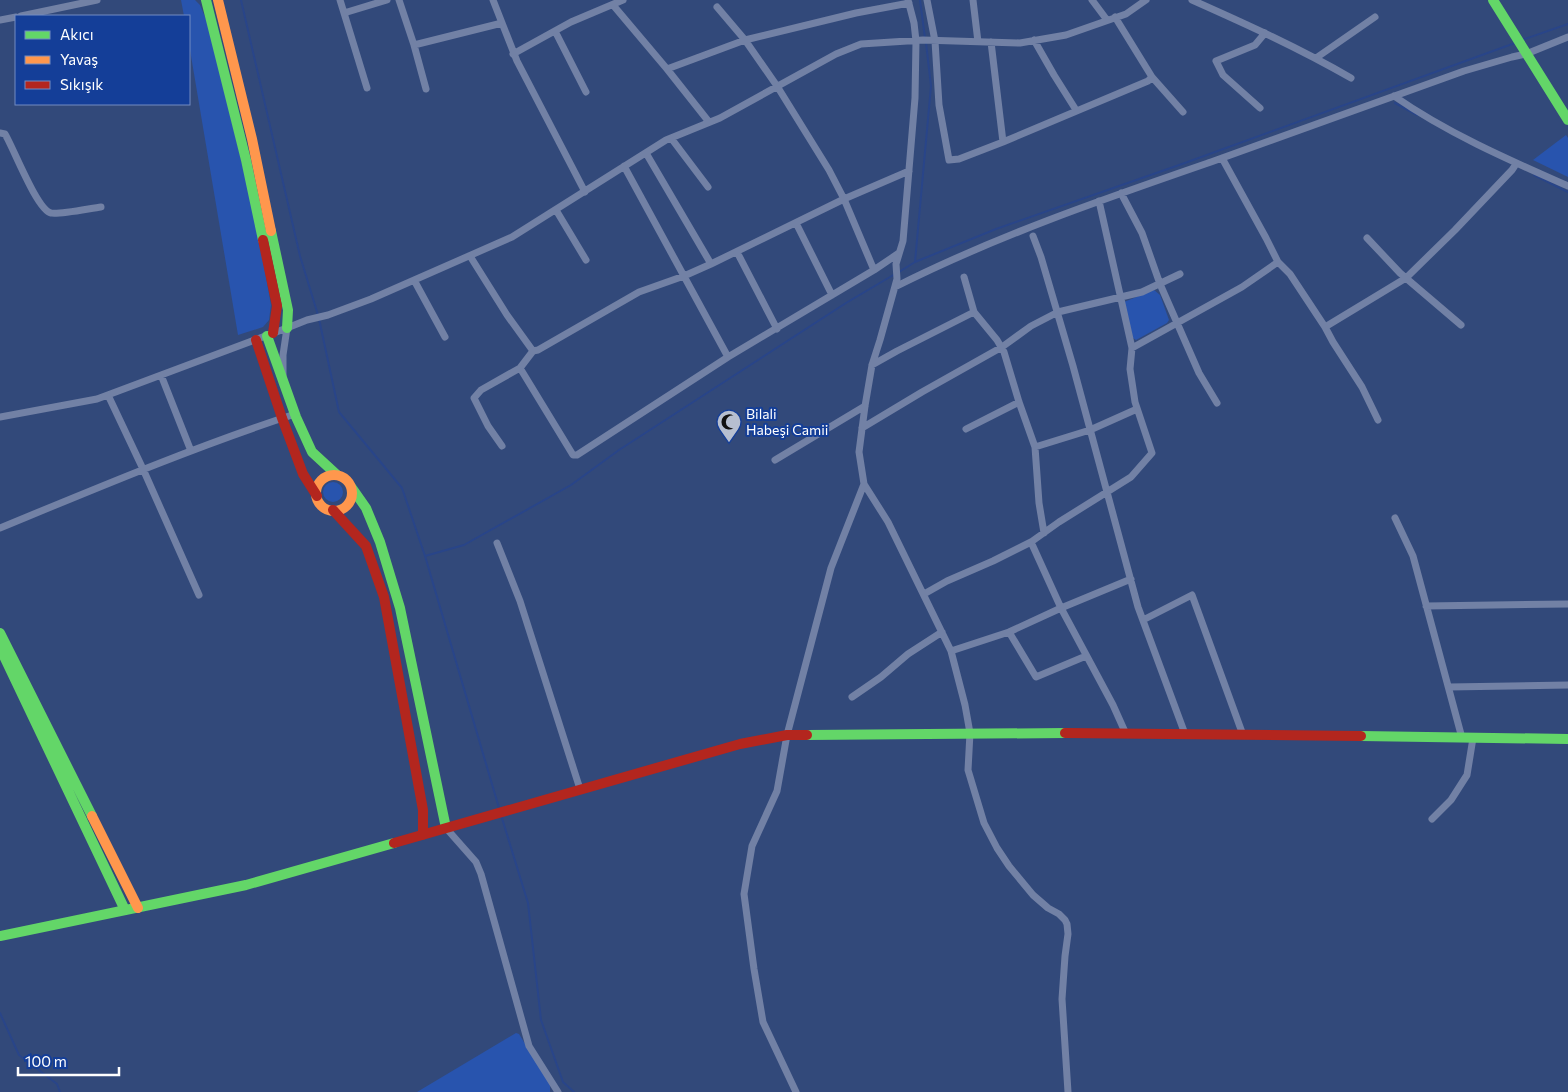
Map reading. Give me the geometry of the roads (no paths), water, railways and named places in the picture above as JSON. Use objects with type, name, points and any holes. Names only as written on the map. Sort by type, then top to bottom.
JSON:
[{"type":"main road","points":[[206,0],[244,150],[277,306],[270,334],[284,383],[294,414],[312,452],[337,475],[346,479],[366,508],[380,542],[400,608],[410,651],[422,723],[446,828]]},
{"type":"main road","points":[[218,0],[252,139],[288,310],[287,328]]},
{"type":"main road","points":[[1493,0],[1568,120]]},
{"type":"main road","points":[[256,340],[303,474],[321,504],[325,508],[341,509],[349,503],[352,488]]},
{"type":"main road","points":[[317,496],[320,482],[328,476],[337,475]]},
{"type":"main road","points":[[333,510],[366,546],[384,597],[423,810],[423,835]]},
{"type":"main road","points":[[0,633],[138,908]]},
{"type":"main road","points":[[0,648],[125,910]]},
{"type":"main road","points":[[0,936],[246,885],[740,744],[787,735],[970,733],[1185,734],[1568,739]]},
{"type":"street","points":[[26,15],[97,0]]},
{"type":"street","points":[[340,0],[367,88]]},
{"type":"street","points":[[344,13],[388,0]]},
{"type":"street","points":[[399,0],[426,89]]},
{"type":"street","points":[[493,0],[513,54],[585,192]]},
{"type":"street","points":[[513,54],[571,22],[623,0]]},
{"type":"street","points":[[927,0],[926,41],[915,98],[903,240],[896,264],[896,283],[872,365],[859,452],[864,484],[888,522],[951,651],[970,733],[968,770],[984,823],[1009,866],[1033,896],[1059,914],[1067,924],[1068,934],[1064,956],[1062,999],[1068,1092]]},
{"type":"street","points":[[973,0],[978,42]]},
{"type":"street","points":[[1092,0],[1107,20]]},
{"type":"street","points":[[0,417],[97,399],[307,320],[328,315],[470,256],[512,237],[671,138],[720,118],[836,54],[861,44],[926,41],[1020,43],[1066,35],[1126,14],[1146,0]]},
{"type":"street","points":[[1192,0],[1316,58],[1351,78]]},
{"type":"street","points":[[667,69],[745,40],[908,1],[914,22],[926,41],[949,160],[959,159],[1003,142],[1148,81],[1152,77]]},
{"type":"street","points":[[613,5],[709,122]]},
{"type":"street","points":[[717,8],[745,40],[777,86],[829,170],[844,199],[874,270]]},
{"type":"street","points":[[0,20],[15,17]]},
{"type":"street","points":[[1115,17],[1152,77],[1183,112]]},
{"type":"street","points":[[1316,58],[1374,17]]},
{"type":"street","points":[[414,45],[502,23]]},
{"type":"street","points":[[555,31],[586,92]]},
{"type":"street","points":[[1260,108],[1223,75],[1216,61],[1255,44],[1265,33]]},
{"type":"street","points":[[896,283],[1016,232],[1121,193],[1464,71],[1568,38]]},
{"type":"street","points":[[1034,40],[1076,110]]},
{"type":"street","points":[[991,42],[1003,142]]},
{"type":"street","points":[[1394,96],[1418,112],[1516,164],[1568,186]]},
{"type":"street","points":[[0,133],[5,134],[32,191],[44,209],[52,213],[101,206]]},
{"type":"street","points":[[671,138],[708,187]]},
{"type":"street","points":[[646,153],[711,264]]},
{"type":"street","points":[[1222,158],[1278,262],[1290,274],[1325,326],[1362,387],[1378,420]]},
{"type":"street","points":[[1325,326],[1406,278],[1456,230],[1516,164]]},
{"type":"street","points":[[624,166],[728,357]]},
{"type":"street","points":[[502,446],[488,426],[474,398],[481,390],[520,368],[533,351],[538,350],[639,292],[711,264],[844,199],[909,171]]},
{"type":"street","points":[[1121,193],[1142,233],[1160,284],[1177,324],[1216,403]]},
{"type":"street","points":[[924,594],[946,581],[993,562],[1031,542],[1059,522],[1131,477],[1152,453],[1135,402],[1130,369],[1132,348],[1099,202]]},
{"type":"street","points":[[556,210],[586,260]]},
{"type":"street","points":[[796,223],[832,295]]},
{"type":"street","points":[[1033,236],[1058,312],[1138,607],[1185,734]]},
{"type":"street","points":[[1366,238],[1406,278],[1461,326]]},
{"type":"street","points":[[737,252],[777,329]]},
{"type":"street","points":[[520,368],[572,455],[577,455],[728,357],[874,270],[899,252]]},
{"type":"street","points":[[470,256],[507,315],[533,351]]},
{"type":"street","points":[[1132,348],[1242,287],[1278,262]]},
{"type":"street","points":[[862,428],[1002,347],[1032,326],[1058,312],[1142,292],[1180,274]]},
{"type":"street","points":[[964,277],[974,312],[1002,347],[1035,447],[1039,502],[1044,533]]},
{"type":"street","points":[[414,280],[445,337]]},
{"type":"street","points":[[872,365],[897,350],[974,312]]},
{"type":"street","points":[[284,383],[282,355],[287,328]]},
{"type":"street","points":[[160,375],[191,451]]},
{"type":"street","points":[[108,395],[144,469],[200,595]]},
{"type":"street","points":[[966,429],[1019,402]]},
{"type":"street","points":[[775,460],[865,406]]},
{"type":"street","points":[[1035,447],[1090,430],[1137,409]]},
{"type":"street","points":[[0,528],[144,469],[240,432],[294,414]]},
{"type":"street","points":[[796,1092],[763,1022],[744,894],[752,846],[777,791],[787,735],[831,568],[864,484]]},
{"type":"street","points":[[1395,518],[1413,556],[1462,738]]},
{"type":"street","points":[[1031,542],[1060,608],[1113,705],[1126,734]]},
{"type":"street","points":[[497,543],[520,601],[580,789]]},
{"type":"street","points":[[951,651],[1009,632],[1060,608],[1131,579]]},
{"type":"street","points":[[1143,620],[1192,595],[1217,659],[1243,735]]},
{"type":"street","points":[[1426,606],[1568,604]]},
{"type":"street","points":[[852,697],[882,677],[908,654],[942,632]]},
{"type":"street","points":[[1009,632],[1036,677],[1086,656]]},
{"type":"street","points":[[1449,687],[1568,685]]},
{"type":"street","points":[[1432,819],[1452,800],[1467,775],[1473,738]]},
{"type":"street","points":[[446,828],[476,862],[529,1046],[558,1092]]},
{"type":"waterway","points":[[241,0],[300,256],[318,315]]},
{"type":"waterway","points":[[920,0],[925,38]]},
{"type":"waterway","points":[[1522,40],[1568,24]]},
{"type":"waterway","points":[[915,262],[931,86],[926,43]]},
{"type":"waterway","points":[[899,272],[915,262],[996,229],[1182,164],[1515,43]]},
{"type":"waterway","points":[[1395,103],[1417,115]]},
{"type":"waterway","points":[[1534,175],[1568,192]]},
{"type":"waterway","points":[[425,556],[464,545],[571,485],[619,450],[846,303],[895,274]]},
{"type":"waterway","points":[[319,319],[339,412],[402,488],[425,556],[499,808]]},
{"type":"waterway","points":[[501,815],[528,903],[541,1020],[563,1082],[574,1092]]},
{"type":"waterway","points":[[0,1013],[19,1055],[57,1084],[60,1092]]},
{"type":"place","name":"Bilali Habeşi Camii","points":[[729,443]]}]
